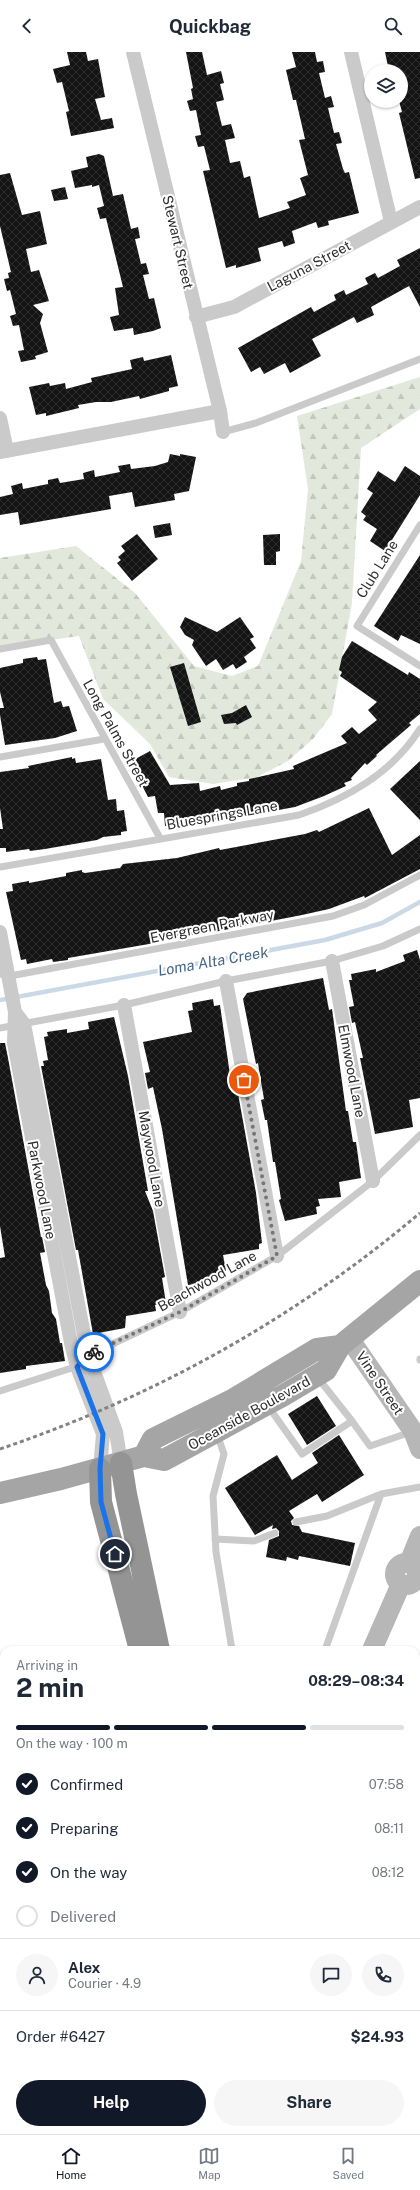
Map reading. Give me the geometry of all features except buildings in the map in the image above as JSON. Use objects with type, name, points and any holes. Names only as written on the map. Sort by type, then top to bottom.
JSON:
[{"type":"highway","points":[[121,1463],[157,1646]]},
{"type":"highway","points":[[100,1469],[101,1502],[139,1646]]},
{"type":"main road","name":"Oceanside Boulevard","points":[[0,1493],[100,1469],[144,1456],[164,1460],[326,1370],[345,1342],[420,1281]]},
{"type":"main road","name":"Oceanside Boulevard","points":[[144,1456],[153,1439],[234,1399],[317,1349],[345,1342]]},
{"type":"street","name":"Stewart Street","points":[[133,52],[220,411],[223,432]]},
{"type":"street","points":[[351,52],[391,222]]},
{"type":"street","name":"Laguna Street","points":[[196,317],[234,306],[420,207]]},
{"type":"street","points":[[0,418],[4,451],[220,411]]},
{"type":"street","name":"Parkwood Lane","points":[[0,932],[13,1023],[15,1051],[77,1367],[103,1434],[100,1469]]},
{"type":"street","name":"Elmwood Lane","points":[[332,961],[372,1181]]},
{"type":"street","points":[[226,981],[277,1256]]},
{"type":"street","name":"Maywood Lane","points":[[124,1005],[180,1312]]},
{"type":"street","name":"Parkwood Lane","points":[[13,1023],[88,1355],[116,1432],[121,1463]]},
{"type":"street","name":"Vine Street","points":[[345,1342],[416,1440]]},
{"type":"street","points":[[374,1646],[412,1576],[420,1536]]},
{"type":"lane","points":[[223,432],[256,423],[420,359]]},
{"type":"lane","name":"Club Lane","points":[[420,525],[357,626],[420,666]]},
{"type":"lane","name":"Long Palms Street","points":[[0,649],[50,640],[160,838]]},
{"type":"lane","name":"Bluesprings Lane","points":[[0,867],[299,814],[324,806],[362,786],[386,769],[420,729]]},
{"type":"lane","points":[[0,757],[104,739]]},
{"type":"lane","name":"Evergreen Parkway","points":[[7,980],[333,916],[364,905],[420,875]]},
{"type":"lane","points":[[13,1023],[124,1005],[226,981],[332,961],[383,946],[420,929]]},
{"type":"lane","name":"Beachwood Lane","points":[[77,1367],[88,1355],[180,1312],[277,1256],[372,1181],[420,1135]]},
{"type":"lane","points":[[0,1391],[77,1367]]},
{"type":"lane","points":[[316,1375],[370,1446],[416,1440]]},
{"type":"lane","points":[[266,1404],[302,1454],[352,1421]]},
{"type":"lane","points":[[216,1432],[224,1454],[213,1496],[215,1539],[231,1646]]},
{"type":"lane","points":[[296,1522],[327,1516],[381,1494],[420,1487]]},
{"type":"lane","points":[[326,1646],[381,1494]]},
{"type":"lane","points":[[215,1539],[254,1541],[275,1533]]},
{"type":"green space","points":[[420,377],[420,409],[361,448],[352,603],[332,714],[313,739],[288,761],[257,777],[213,784],[169,777],[150,744],[103,699],[79,636],[0,647],[0,558],[76,546],[135,593],[194,666],[232,676],[258,666],[301,561],[308,489],[297,416]]},
{"type":"waterway","name":"Loma Alta Creek","points":[[0,1000],[325,940],[382,923],[420,902]]},
{"type":"railway","points":[[0,1449],[58,1428],[114,1405],[221,1351],[273,1320],[323,1287],[420,1213]]},
{"type":"way so far","points":[[94,1352],[180,1312],[277,1256],[244,1080]]},
{"type":"route","points":[[94,1352],[88,1355],[77,1367],[103,1434],[100,1469],[101,1502],[115,1554]]}]
